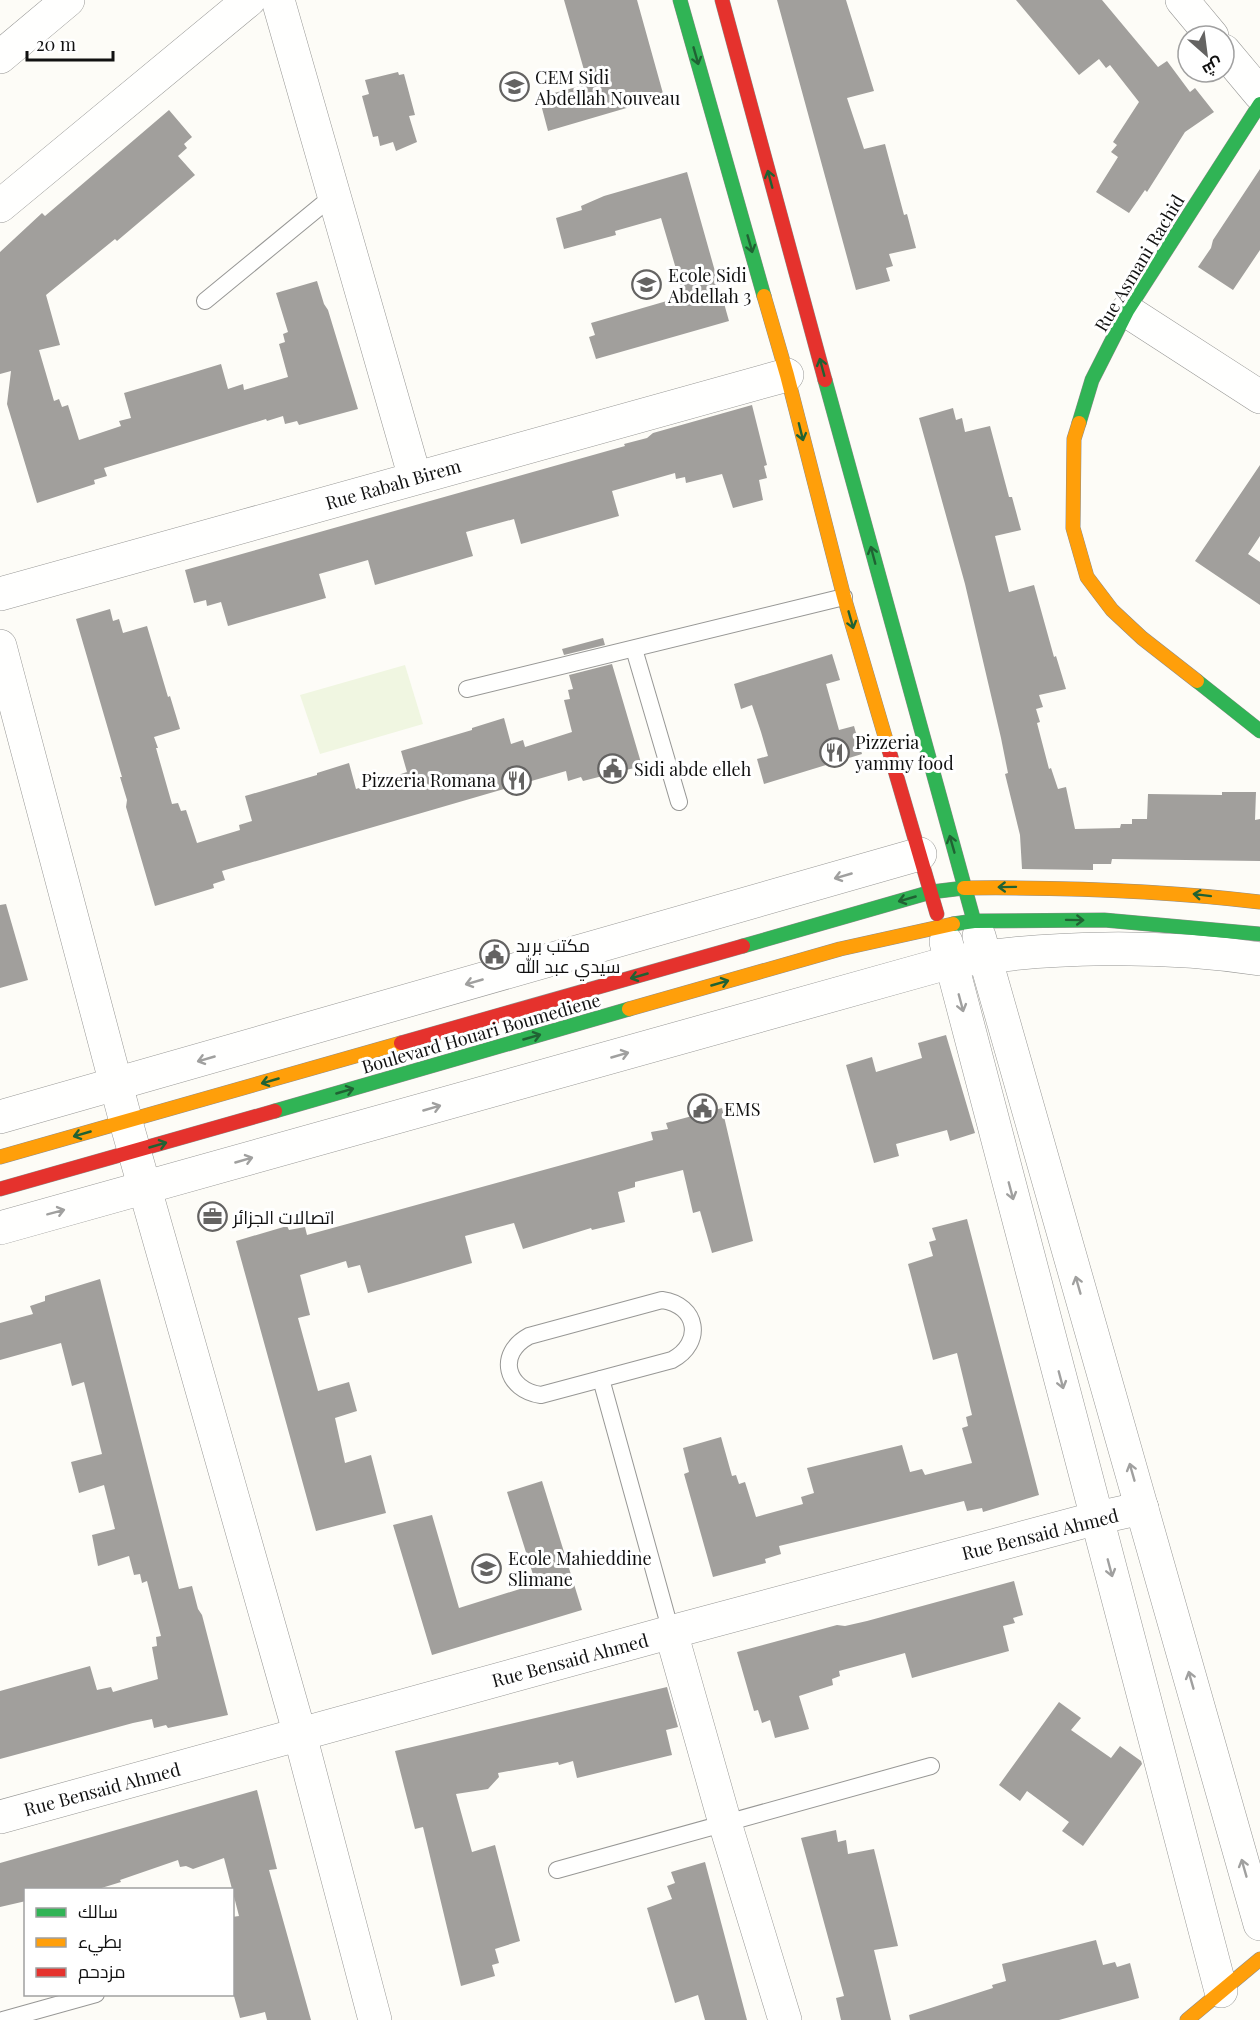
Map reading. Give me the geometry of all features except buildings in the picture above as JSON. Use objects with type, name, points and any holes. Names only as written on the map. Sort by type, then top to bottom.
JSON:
[{"type":"main road","points":[[680,0],[787,375],[844,597],[941,926]]},
{"type":"main road","points":[[722,0],[974,921]]},
{"type":"main road","name":"Rue Asmani Rachid","points":[[1260,104],[1127,310],[1092,380],[1074,439],[1072,493],[1073,528],[1087,578],[1112,610],[1142,638],[1260,731]]},
{"type":"main road","name":"Boulevard Houari Boumediene","points":[[0,1189],[131,1137],[931,892],[964,888],[1041,886],[1118,888],[1260,902]]},
{"type":"main road","name":"Boulevard Houari Boumediene","points":[[0,1158],[131,1137],[840,949],[941,926],[974,921],[1048,919],[1194,926],[1260,934]]},
{"type":"main road","points":[[1187,2020],[1260,1959]]},
{"type":"street","points":[[0,57],[68,0]]},
{"type":"street","points":[[0,206],[249,0]]},
{"type":"street","points":[[278,0],[415,478]]},
{"type":"street","points":[[1182,0],[1202,24]]},
{"type":"street","points":[[1236,65],[1260,94]]},
{"type":"street","points":[[1127,310],[1260,397]]},
{"type":"street","name":"Rue Rabah Birem","points":[[0,594],[787,375]]},
{"type":"street","points":[[0,646],[116,1084],[300,1735],[375,2020]]},
{"type":"street","points":[[0,1117],[920,854]]},
{"type":"street","points":[[974,921],[1260,1924]]},
{"type":"street","points":[[941,926],[1221,1991]]},
{"type":"street","points":[[0,1228],[951,962],[985,956],[1052,951],[1148,950],[1260,959]]},
{"type":"street","name":"Rue Bensaid Ahmed","points":[[0,1817],[671,1632],[1142,1508]]},
{"type":"street","points":[[671,1632],[725,1824],[785,2020]]},
{"type":"lane","points":[[205,301],[334,195]]},
{"type":"lane","points":[[467,690],[844,597]]},
{"type":"lane","points":[[634,649],[679,802]]},
{"type":"lane","points":[[662,1300],[682,1307],[689,1315],[693,1325],[693,1336],[682,1355],[672,1360],[601,1379],[541,1395],[531,1394],[521,1389],[513,1381],[509,1371],[509,1360],[512,1350],[519,1341],[529,1336],[662,1300]]},
{"type":"lane","points":[[601,1379],[671,1632]]},
{"type":"lane","points":[[557,1870],[931,1766]]},
{"type":"lane","points":[[3,2020],[92,1996]]},
{"type":"green space","points":[[405,665],[423,724],[320,754],[300,695]]},
{"type":"traffic: fast","points":[[680,0],[764,296]]},
{"type":"traffic: fast","points":[[1079,423],[1092,380],[1127,311],[1260,104]]},
{"type":"traffic: fast","points":[[825,380],[974,921],[953,924]]},
{"type":"traffic: fast","points":[[1197,681],[1260,731]]},
{"type":"traffic: fast","points":[[743,946],[931,892],[964,888]]},
{"type":"traffic: fast","points":[[974,921],[1104,920],[1260,934]]},
{"type":"traffic: fast","points":[[275,1111],[629,1009]]},
{"type":"traffic: slow","points":[[764,296],[787,375],[844,597],[889,750]]},
{"type":"traffic: slow","points":[[1079,423],[1074,439],[1073,528],[1087,577],[1112,610],[1142,638],[1197,681]]},
{"type":"traffic: slow","points":[[964,888],[1112,890],[1260,902]]},
{"type":"traffic: slow","points":[[629,1009],[840,949],[953,924]]},
{"type":"traffic: slow","points":[[0,1157],[401,1043]]},
{"type":"traffic: slow","points":[[1187,2020],[1260,1959]]},
{"type":"traffic: jam","points":[[722,0],[825,380]]},
{"type":"traffic: jam","points":[[889,750],[937,914]]},
{"type":"traffic: jam","points":[[401,1043],[743,946]]},
{"type":"traffic: jam","points":[[0,1189],[275,1111]]},
{"type":"place","name":"CEM Sidi Abdellah Nouveau","points":[[514,87]]},
{"type":"place","name":"Ecole Sidi Abdellah 3","points":[[647,285]]},
{"type":"place","name":"Pizzeria yammy food","points":[[834,752]]},
{"type":"place","name":"Sidi abde elleh","points":[[613,769]]},
{"type":"place","name":"Pizzeria Romana","points":[[517,780]]},
{"type":"place","name":"مكتب بريد سيدي عبد الله","points":[[495,955]]},
{"type":"place","name":"EMS","points":[[703,1109]]},
{"type":"place","name":"اتصالات الجزائر","points":[[212,1217]]},
{"type":"place","name":"Ecole Mahieddine Slimane","points":[[487,1568]]}]
